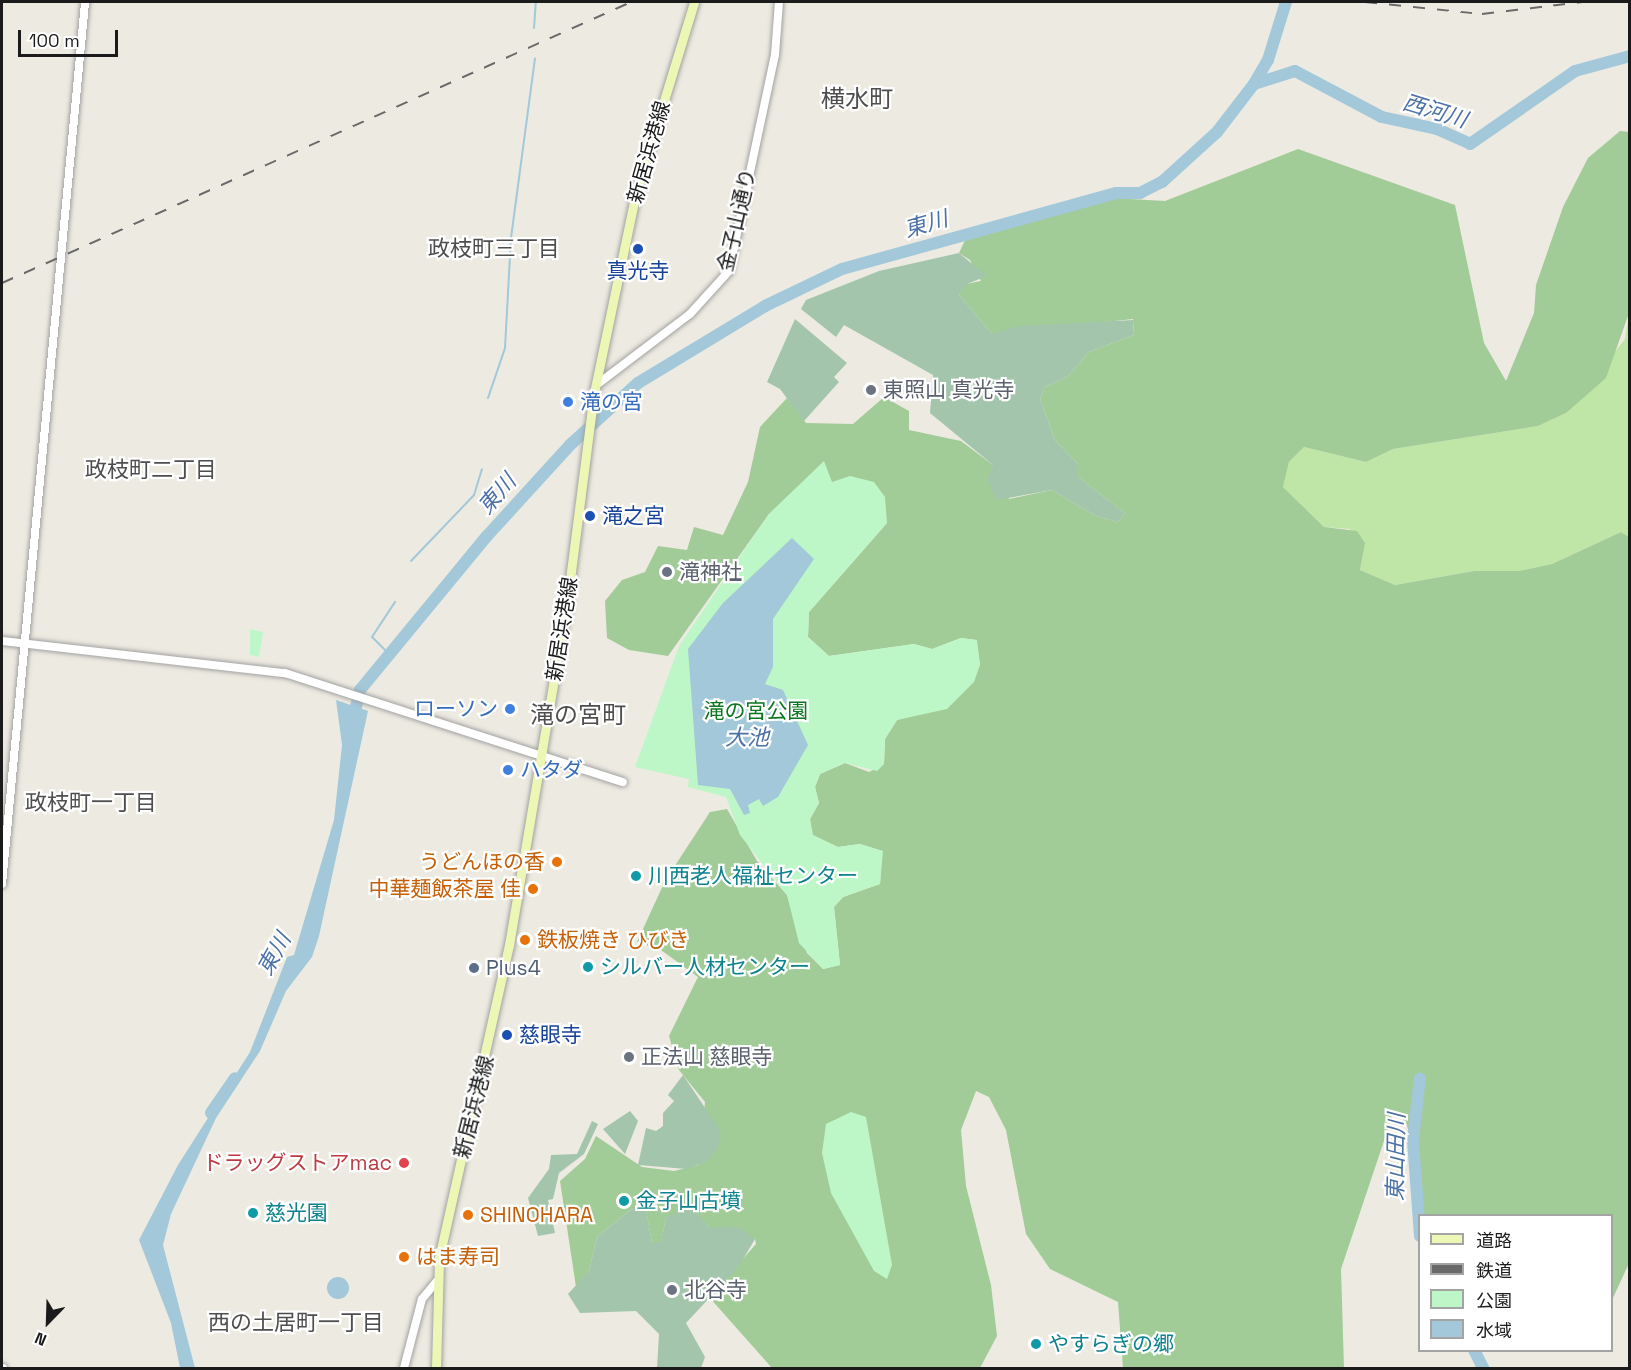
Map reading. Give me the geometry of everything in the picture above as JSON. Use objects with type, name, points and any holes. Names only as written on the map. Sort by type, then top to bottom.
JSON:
[{"type":"main road","name":"新居浜港線","points":[[436,1368],[437,1281],[450,1201],[492,1035],[542,752],[591,411],[599,382],[636,192],[694,2]]},
{"type":"street","points":[[2,884],[85,2]]},
{"type":"street","name":"金子山通り","points":[[599,382],[690,314],[729,272],[775,55],[779,2]]},
{"type":"street","points":[[2,641],[248,665],[335,687],[542,752],[623,782]]},
{"type":"street","points":[[404,1368],[423,1299],[437,1281]]},
{"type":"green space","points":[[1620,131],[1629,132],[1629,313],[1606,378],[1566,413],[1538,426],[1393,449],[1366,462],[1304,447],[1289,462],[1283,487],[1324,527],[1357,531],[1365,543],[1360,570],[1395,585],[1474,571],[1519,571],[1552,564],[1621,532],[1629,537],[1630,1261],[1613,1298],[1613,1214],[1421,1214],[1411,1139],[1406,1122],[1394,1111],[1341,1269],[1344,1368],[1123,1368],[1118,1302],[1050,1269],[1026,1234],[1006,1130],[989,1097],[976,1091],[961,1130],[966,1186],[991,1285],[997,1336],[980,1368],[772,1368],[709,1297],[756,1244],[755,1239],[728,1227],[709,1227],[696,1212],[666,1217],[661,1243],[652,1243],[646,1210],[633,1208],[597,1237],[589,1271],[576,1287],[560,1181],[585,1159],[596,1136],[642,1167],[674,1171],[699,1165],[705,1102],[679,1070],[669,1036],[698,977],[661,950],[637,942],[665,881],[710,812],[727,809],[757,861],[787,895],[807,953],[823,969],[840,965],[834,907],[843,897],[880,884],[882,851],[860,844],[838,847],[812,835],[810,819],[819,803],[815,787],[820,774],[845,763],[869,772],[884,764],[885,739],[897,720],[914,715],[980,665],[976,640],[961,638],[932,649],[914,644],[829,656],[808,637],[809,612],[887,523],[842,481],[831,483],[824,462],[769,514],[668,656],[629,650],[607,638],[605,601],[622,580],[645,572],[658,546],[687,550],[694,527],[723,535],[748,482],[760,427],[787,398],[806,423],[853,424],[884,397],[909,411],[909,430],[961,441],[993,465],[1009,499],[1052,490],[1096,516],[1118,522],[1125,513],[1078,477],[1078,464],[1055,440],[1040,399],[1045,387],[1068,376],[1089,352],[1134,335],[1133,319],[992,334],[959,295],[966,284],[981,281],[970,260],[959,253],[968,234],[1113,198],[1165,201],[1298,149],[1455,205],[1484,343],[1506,381],[1534,313],[1536,285],[1563,207],[1588,158]]},
{"type":"green space","points":[[959,253],[987,276],[967,284],[959,295],[992,334],[1018,326],[1133,320],[1134,335],[1089,352],[1068,376],[1045,387],[1040,399],[1055,440],[1078,464],[1078,477],[1125,513],[1118,522],[1096,516],[1052,490],[997,500],[987,479],[993,465],[930,413],[933,375],[844,325],[836,337],[801,309],[806,300],[879,271]]},
{"type":"green space","points":[[1629,313],[1629,537],[1621,532],[1552,564],[1519,571],[1474,571],[1395,585],[1360,570],[1363,553],[1350,529],[1324,527],[1283,487],[1289,462],[1304,447],[1366,462],[1393,449],[1538,426],[1566,413],[1625,339]]},
{"type":"green space","points":[[795,319],[847,363],[834,377],[839,382],[804,421],[780,389],[767,382]]},
{"type":"green space","name":"滝の宮公園","points":[[824,461],[832,482],[850,476],[874,482],[885,497],[887,523],[809,612],[808,637],[829,656],[914,644],[932,649],[961,638],[977,640],[980,665],[974,682],[947,709],[897,720],[885,739],[884,764],[877,771],[845,763],[820,774],[815,787],[819,803],[810,819],[813,835],[838,847],[860,844],[883,851],[880,884],[843,897],[834,907],[840,965],[823,969],[799,943],[787,895],[740,835],[726,797],[688,787],[689,779],[635,767],[679,646],[769,514]]},
{"type":"green space","points":[[250,629],[263,632],[259,657],[250,655]]},
{"type":"green space","points":[[683,1075],[720,1130],[718,1148],[706,1162],[687,1169],[638,1165],[646,1128],[656,1131],[663,1126],[663,1113],[674,1101],[668,1095]]},
{"type":"green space","points":[[630,1111],[638,1121],[625,1154],[603,1129]]},
{"type":"green space","points":[[851,1112],[866,1117],[892,1265],[887,1279],[874,1271],[831,1193],[822,1153],[826,1124]]},
{"type":"green space","points":[[592,1121],[598,1124],[584,1154],[559,1173],[553,1199],[548,1200],[555,1233],[538,1236],[528,1198],[549,1169],[551,1155],[577,1154]]},
{"type":"green space","points":[[633,1208],[646,1209],[652,1243],[661,1242],[666,1217],[687,1210],[696,1211],[709,1227],[739,1227],[755,1239],[739,1266],[686,1323],[705,1357],[701,1368],[657,1368],[659,1334],[636,1311],[580,1313],[568,1294],[589,1271],[597,1237]]},
{"type":"water","name":"大池","points":[[792,538],[814,559],[773,619],[773,667],[765,684],[783,690],[808,745],[778,797],[763,806],[759,799],[748,805],[750,813],[744,815],[730,789],[698,785],[688,649],[723,603]]},
{"type":"water","points":[[336,700],[368,711],[319,936],[312,957],[286,991],[260,1051],[216,1118],[171,1214],[163,1245],[195,1368],[180,1368],[171,1323],[139,1240],[178,1165],[250,1052],[287,957],[294,955],[334,820],[342,745]]},
{"type":"water","points":[[338,1277],[346,1280],[349,1288],[346,1296],[338,1299],[330,1296],[327,1288],[330,1280]]},
{"type":"waterway","points":[[534,28],[536,2]]},
{"type":"waterway","name":"東川","points":[[353,720],[360,690],[487,536],[570,445],[638,383],[765,306],[842,269],[1116,193],[1140,193],[1162,182],[1217,132],[1254,84],[1268,60],[1286,2]]},
{"type":"waterway","name":"西河川","points":[[1254,84],[1295,71],[1382,117],[1437,129],[1470,144],[1575,71],[1630,56]]},
{"type":"waterway","points":[[488,398],[505,348],[511,238],[535,59]]},
{"type":"waterway","points":[[411,561],[474,495],[482,469]]},
{"type":"waterway","points":[[389,654],[372,637],[395,602]]},
{"type":"waterway","name":"東川","points":[[211,1113],[235,1078]]},
{"type":"waterway","name":"東山田川","points":[[1418,1214],[1413,1140],[1420,1078]]},
{"type":"waterway","name":"東山田川","points":[[1475,1352],[1483,1368]]},
{"type":"railway","points":[[2,283],[631,2]]},
{"type":"railway","points":[[1365,2],[1482,14],[1582,2]]},
{"type":"place","name":"真光寺","points":[[638,249]]},
{"type":"place","name":"東照山 真光寺","points":[[871,390]]},
{"type":"place","name":"滝の宮","points":[[568,402]]},
{"type":"place","name":"滝之宮","points":[[590,516]]},
{"type":"place","name":"滝神社","points":[[667,572]]},
{"type":"place","name":"ローソン","points":[[510,709]]},
{"type":"place","name":"ハタダ","points":[[508,770]]},
{"type":"place","name":"うどんほの香","points":[[557,862]]},
{"type":"place","name":"川西老人福祉センター","points":[[636,876]]},
{"type":"place","name":"中華麺飯茶屋 佳","points":[[533,889]]},
{"type":"place","name":"鉄板焼き ひびき","points":[[525,940]]},
{"type":"place","name":"シルバー人材センター","points":[[588,967]]},
{"type":"place","name":"Plus4","points":[[474,968]]},
{"type":"place","name":"慈眼寺","points":[[507,1035]]},
{"type":"place","name":"正法山 慈眼寺","points":[[629,1057]]},
{"type":"place","name":"ドラッグストアmac","points":[[404,1163]]},
{"type":"place","name":"金子山古墳","points":[[624,1201]]},
{"type":"place","name":"慈光園","points":[[253,1213]]},
{"type":"place","name":"SHINOHARA","points":[[468,1215]]},
{"type":"place","name":"はま寿司","points":[[404,1257]]},
{"type":"place","name":"北谷寺","points":[[672,1290]]},
{"type":"place","name":"やすらぎの郷","points":[[1036,1344]]},
{"type":"district","name":"横水町","points":[[857,99]]},
{"type":"district","name":"政枝町三丁目","points":[[494,249]]},
{"type":"district","name":"政枝町二丁目","points":[[151,470]]},
{"type":"district","name":"滝の宮町","points":[[578,715]]},
{"type":"district","name":"政枝町一丁目","points":[[91,803]]},
{"type":"district","name":"西の土居町一丁目","points":[[296,1323]]}]
